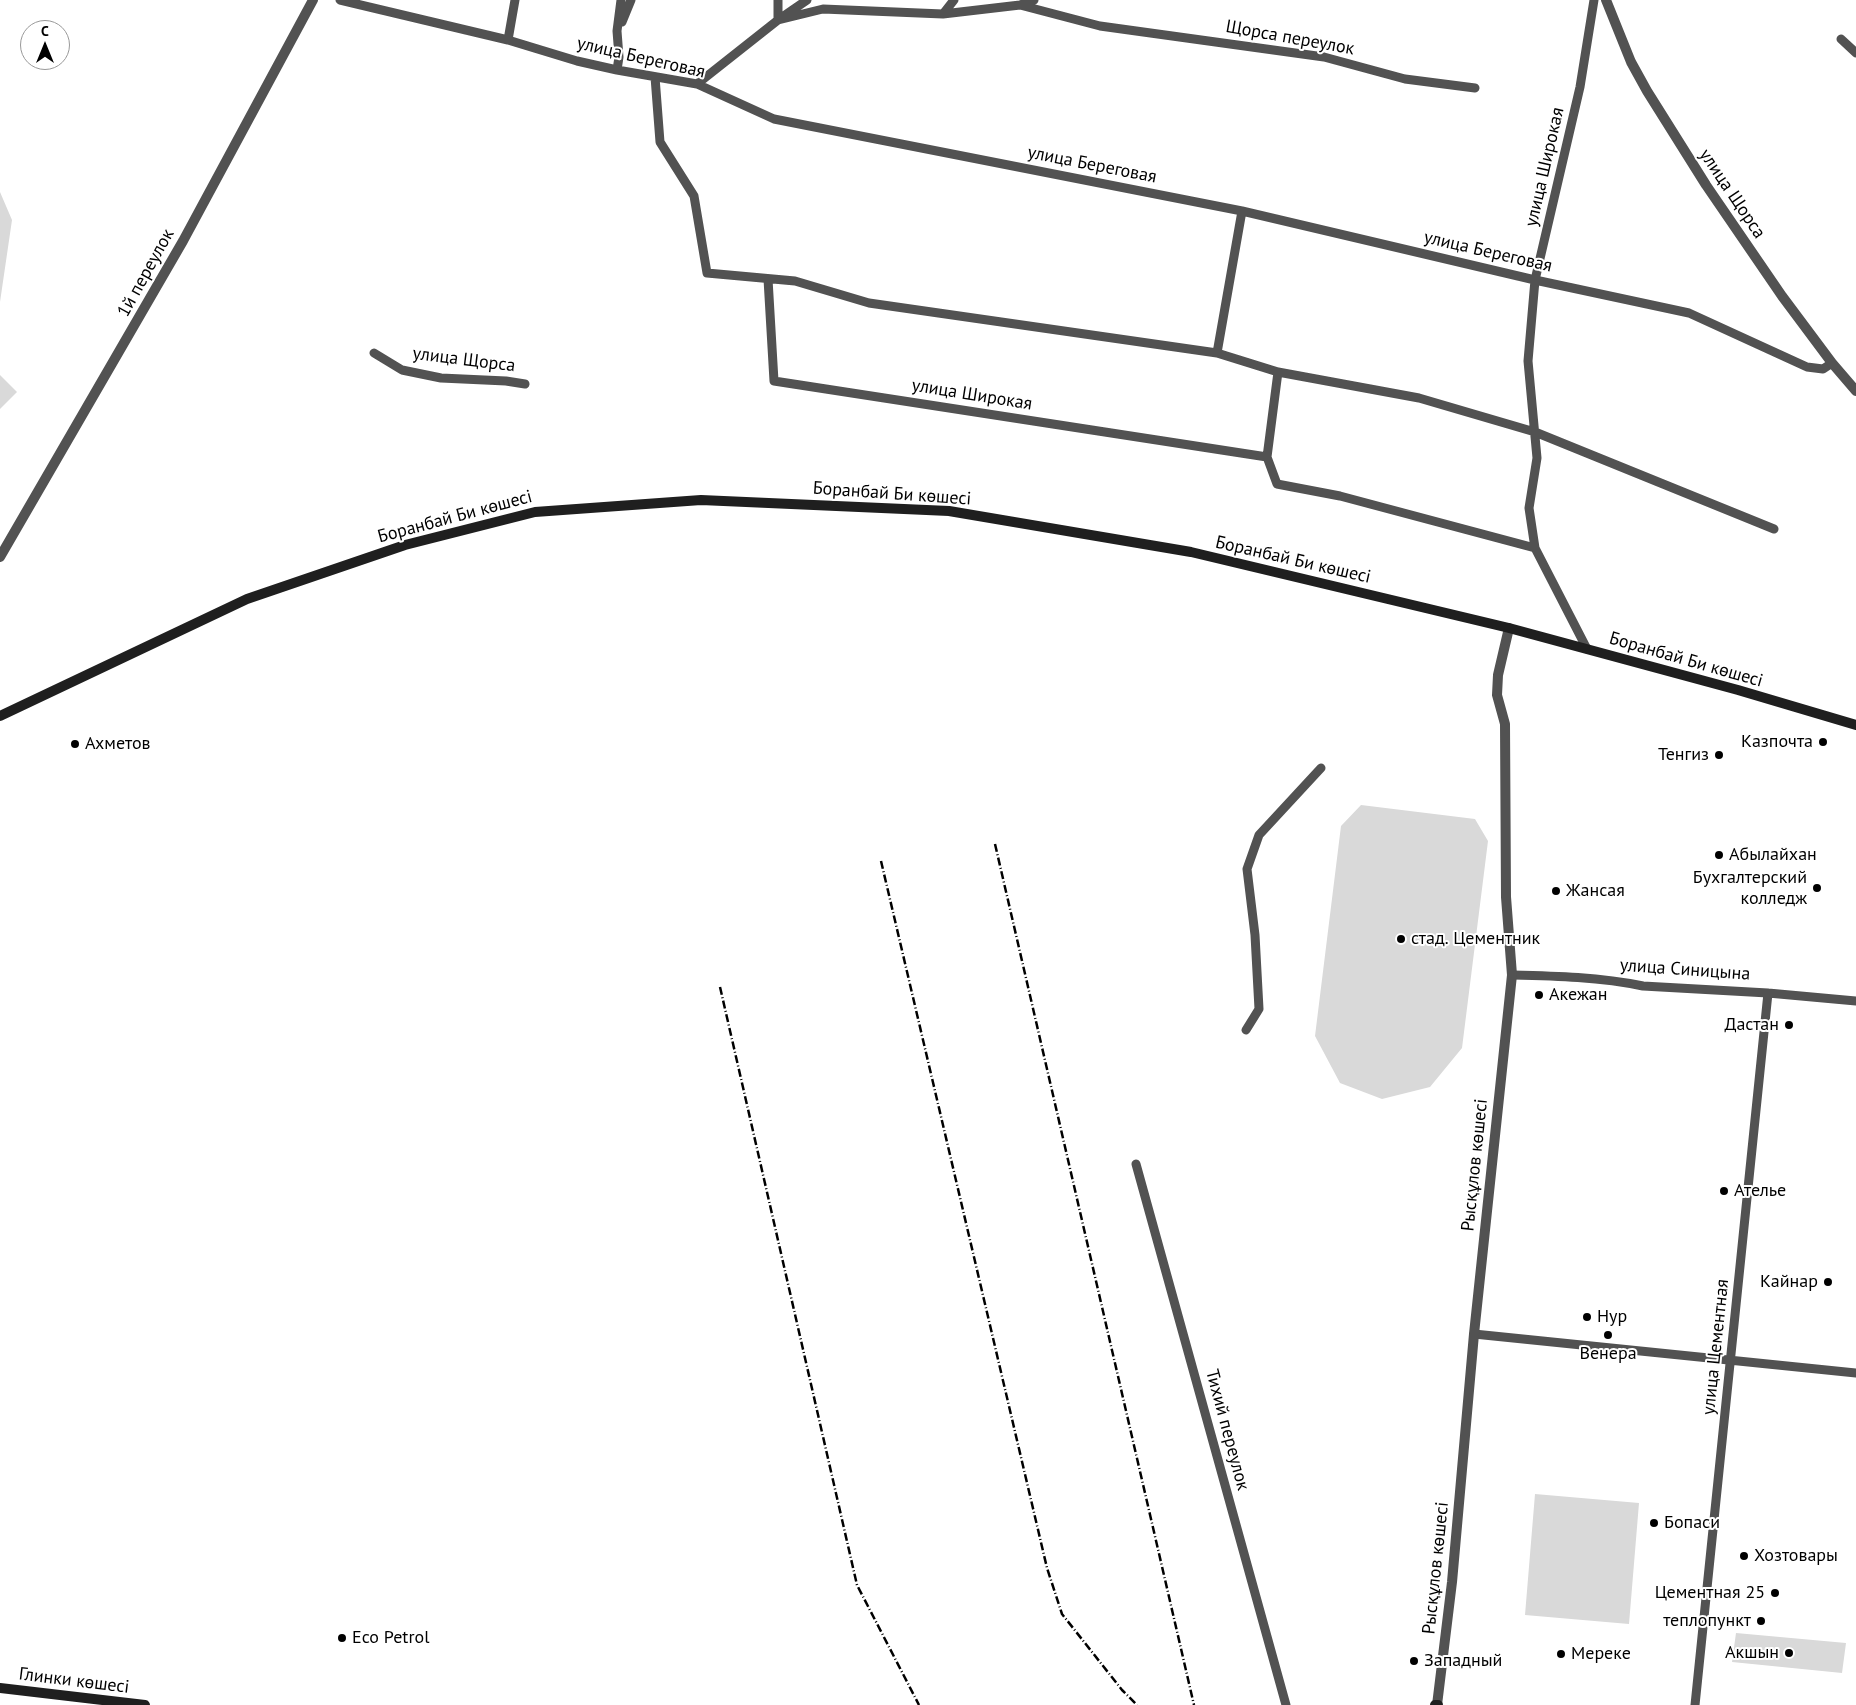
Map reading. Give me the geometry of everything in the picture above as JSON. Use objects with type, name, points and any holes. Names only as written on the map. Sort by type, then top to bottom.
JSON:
[{"type":"main road","name":"Боранбай Би көшесі","points":[[0,716],[247,599],[405,545],[535,512],[701,500],[949,511],[1191,552],[1509,628],[1731,688],[1856,725]]},
{"type":"main road","name":"Глинки көшесі","points":[[0,1688],[144,1705]]},
{"type":"street","name":"1й переулок","points":[[0,557],[183,241],[313,0]]},
{"type":"street","name":"улица Береговая","points":[[340,0],[508,40],[577,61],[697,84],[774,118],[1242,211],[1535,280],[1689,313],[1807,368],[1823,369],[1832,364]]},
{"type":"street","points":[[508,40],[516,0]]},
{"type":"street","points":[[617,70],[619,57],[617,31],[621,0]]},
{"type":"street","points":[[617,31],[631,0]]},
{"type":"street","points":[[778,0],[778,20]]},
{"type":"street","points":[[697,84],[778,20],[807,0]]},
{"type":"street","points":[[943,14],[954,0]]},
{"type":"street","points":[[778,20],[822,9],[943,14],[1020,5],[1034,0]]},
{"type":"street","name":"улица Широкая","points":[[1587,649],[1535,548],[1529,508],[1537,458],[1528,361],[1535,280],[1580,87],[1594,0]]},
{"type":"street","name":"улица Щорса","points":[[1606,0],[1630,62],[1651,99],[1706,185],[1782,296],[1832,364],[1856,391]]},
{"type":"street","name":"Щорса переулок","points":[[1020,5],[1100,26],[1324,57],[1405,79],[1475,88]]},
{"type":"street","points":[[1841,39],[1856,53]]},
{"type":"street","points":[[655,77],[660,142],[694,196],[707,272],[795,282],[869,303],[1216,353],[1278,372],[1418,398],[1534,432],[1774,530]]},
{"type":"street","points":[[1216,353],[1242,211]]},
{"type":"street","name":"улица Широкая","points":[[768,279],[774,381],[1267,457]]},
{"type":"street","name":"улица Щорса","points":[[374,353],[402,370],[441,378],[506,381],[525,384]]},
{"type":"street","points":[[1278,372],[1267,457],[1277,484],[1340,496],[1535,548]]},
{"type":"street","name":"Рысқұлов көшесі","points":[[1437,1705],[1452,1582],[1474,1334],[1512,975],[1506,896],[1506,724],[1497,695],[1498,675],[1509,628]]},
{"type":"street","points":[[1246,1030],[1259,1009],[1255,935],[1247,870],[1258,835],[1321,768]]},
{"type":"street","name":"улица Синицына","points":[[1512,975],[1562,976],[1624,982],[1643,986],[1768,993],[1856,1001]]},
{"type":"street","name":"улица Цементная","points":[[1695,1705],[1768,993]]},
{"type":"street","name":"Тихий переулок","points":[[1136,1164],[1286,1705]]},
{"type":"street","points":[[1474,1334],[1856,1374]]},
{"type":"shaded area","points":[[0,192],[12,220],[0,302]]},
{"type":"shaded area","points":[[0,375],[17,392],[0,409]]},
{"type":"shaded area","name":"стад. Цементник","points":[[1361,805],[1475,819],[1488,841],[1462,1048],[1430,1087],[1382,1099],[1340,1083],[1315,1036],[1341,826]]},
{"type":"shaded area","points":[[1535,1494],[1639,1503],[1629,1624],[1525,1615]]},
{"type":"shaded area","name":"Акшын","points":[[1736,1633],[1846,1643],[1842,1673],[1732,1662]]},
{"type":"railway","points":[[995,844],[1194,1705]]},
{"type":"railway","points":[[881,861],[1047,1568],[1062,1614],[1122,1690],[1137,1705]]},
{"type":"railway","points":[[720,987],[857,1585],[919,1705]]},
{"type":"place","name":"Казпочта","points":[[1823,742]]},
{"type":"place","name":"Ахметов","points":[[75,744]]},
{"type":"place","name":"Тенгиз","points":[[1719,755]]},
{"type":"place","name":"Абылайхан","points":[[1719,855]]},
{"type":"place","name":"Бухгалтерский колледж","points":[[1817,888]]},
{"type":"place","name":"Жансая","points":[[1556,891]]},
{"type":"place","name":"стад. Цементник","points":[[1401,939]]},
{"type":"place","name":"Акежан","points":[[1539,995]]},
{"type":"place","name":"Дастан","points":[[1789,1025]]},
{"type":"place","name":"Ателье","points":[[1724,1191]]},
{"type":"place","name":"Кайнар","points":[[1828,1282]]},
{"type":"place","name":"Нур","points":[[1587,1317]]},
{"type":"place","name":"Венера","points":[[1608,1335]]},
{"type":"place","name":"Бопаси","points":[[1654,1523]]},
{"type":"place","name":"Хозтовары","points":[[1744,1556]]},
{"type":"place","name":"Цементная 25","points":[[1775,1593]]},
{"type":"place","name":"теплопункт","points":[[1761,1621]]},
{"type":"place","name":"Eco Petrol","points":[[342,1638]]},
{"type":"place","name":"Акшын","points":[[1789,1653]]},
{"type":"place","name":"Мереке","points":[[1561,1654]]},
{"type":"place","name":"Западный","points":[[1414,1661]]}]
